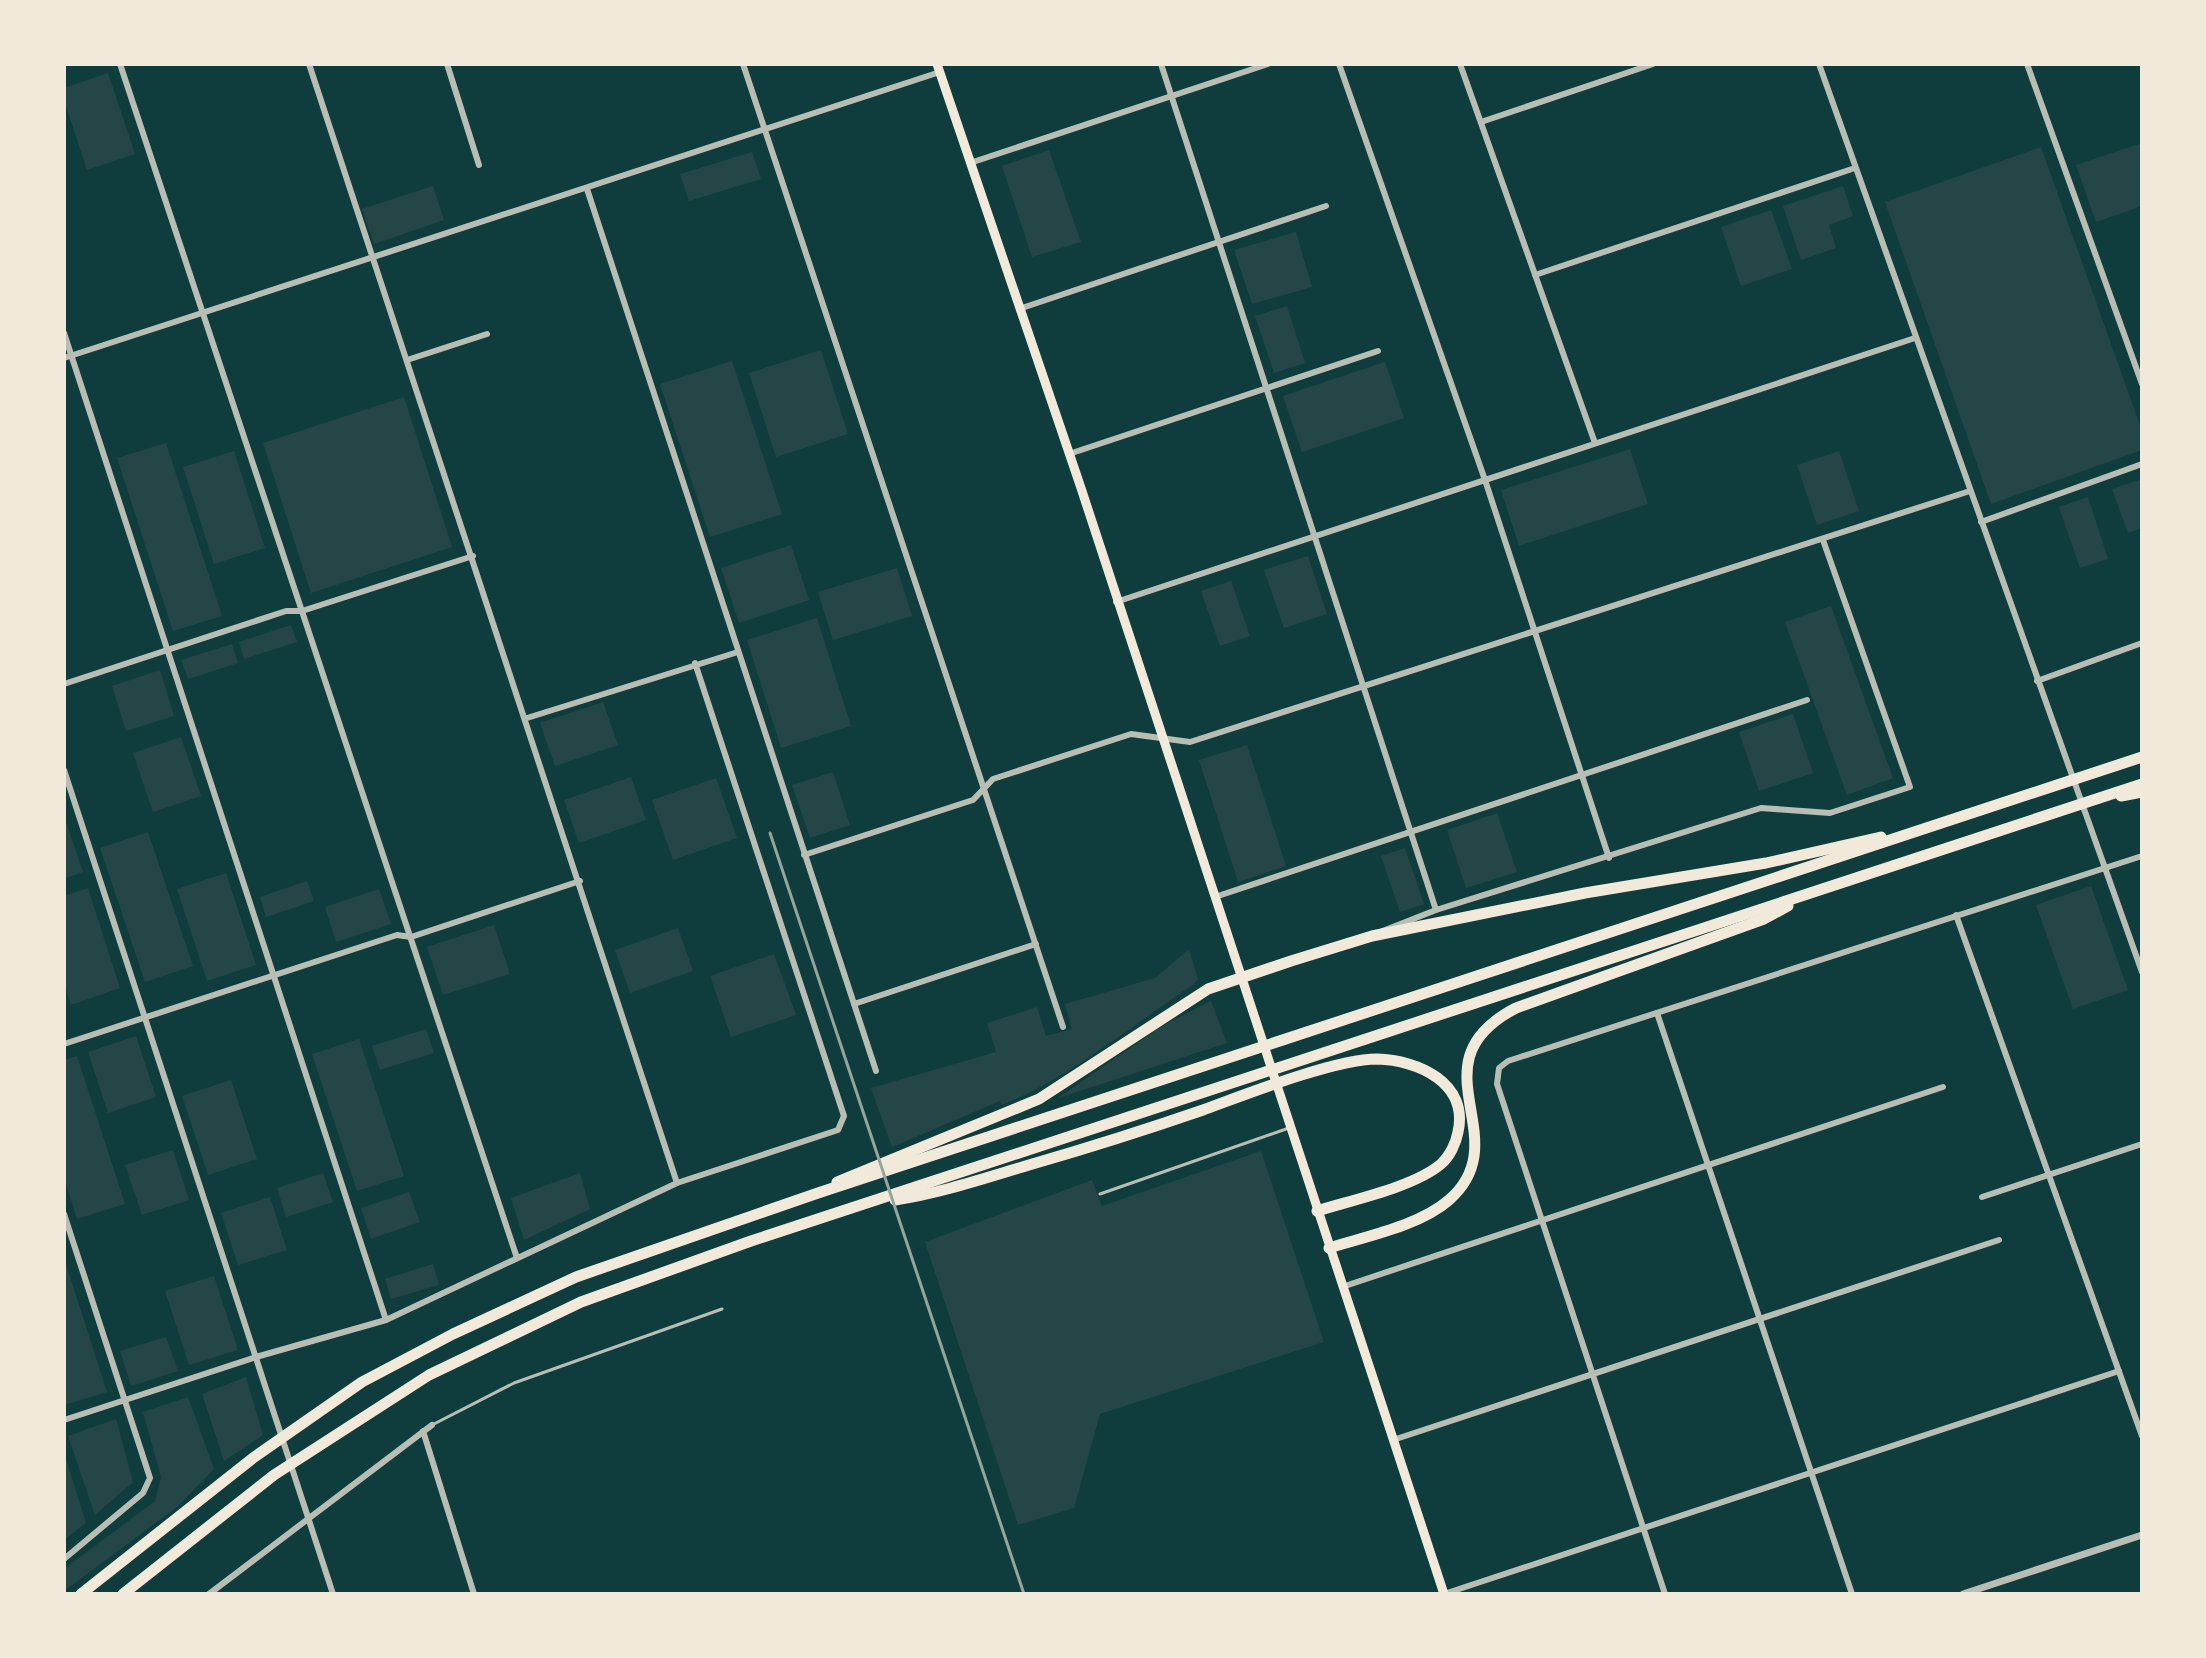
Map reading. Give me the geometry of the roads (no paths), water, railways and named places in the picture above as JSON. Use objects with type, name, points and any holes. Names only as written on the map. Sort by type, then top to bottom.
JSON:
[{"type":"highway","points":[[81,1594],[253,1458],[362,1382],[466,1328],[576,1277],[818,1193],[2114,767],[2142,755]]},
{"type":"highway","points":[[123,1594],[274,1475],[429,1375],[542,1319],[630,1283],[2142,784]]},
{"type":"highway","points":[[2101,797],[2142,792]]},
{"type":"highway","points":[[818,1193],[851,1173],[1039,1099],[1208,989],[1242,984],[1372,936],[1585,893],[1766,863],[1924,829]]},
{"type":"highway","points":[[1329,1248],[1436,1210],[1459,1189],[1471,1168],[1477,1141],[1465,1082],[1468,1060],[1479,1037],[1503,1015],[1764,919],[1814,892]]},
{"type":"highway","points":[[864,1204],[929,1195],[1128,1137],[1238,1097],[1361,1060],[1410,1063],[1440,1079],[1456,1101],[1459,1117],[1457,1136],[1447,1158],[1420,1176],[1317,1211]]},
{"type":"highway","points":[[135,1594],[152,1572]]},
{"type":"main road","points":[[938,68],[1069,454],[1444,1594]]},
{"type":"street","points":[[120,64],[517,1258]]},
{"type":"street","points":[[309,64],[527,718],[677,1183]]},
{"type":"street","points":[[447,64],[479,165]]},
{"type":"street","points":[[743,64],[1063,1027]]},
{"type":"street","points":[[1161,64],[1436,910]]},
{"type":"street","points":[[970,163],[1268,64]]},
{"type":"street","points":[[1339,64],[1485,480],[1609,858]]},
{"type":"street","points":[[1460,64],[1595,443]]},
{"type":"street","points":[[1481,122],[1653,64]]},
{"type":"street","points":[[1819,64],[2142,972]]},
{"type":"street","points":[[2027,64],[2142,384]]},
{"type":"street","points":[[68,357],[587,189],[938,68]]},
{"type":"street","points":[[1535,275],[1855,168]]},
{"type":"street","points":[[587,189],[876,1071]]},
{"type":"street","points":[[1019,309],[1326,206]]},
{"type":"street","points":[[64,333],[68,357],[168,649],[386,1320]]},
{"type":"street","points":[[407,360],[487,334]]},
{"type":"street","points":[[1116,602],[1915,338]]},
{"type":"street","points":[[1069,454],[1378,351]]},
{"type":"street","points":[[1981,522],[2142,464]]},
{"type":"street","points":[[804,855],[973,800],[993,779],[1131,734],[1184,744],[1970,491]]},
{"type":"street","points":[[1372,936],[1390,925],[1761,808],[1830,813],[1910,787],[1823,540]]},
{"type":"street","points":[[64,684],[286,611],[302,611],[473,556]]},
{"type":"street","points":[[2037,681],[2142,643]]},
{"type":"street","points":[[527,718],[738,652]]},
{"type":"street","points":[[64,1420],[256,1357],[386,1320],[677,1183],[838,1130],[843,1125],[844,1116],[695,663]]},
{"type":"street","points":[[1213,897],[1807,700]]},
{"type":"street","points":[[64,770],[333,1594]]},
{"type":"street","points":[[1665,1594],[1541,1221],[1497,1084],[1497,1072],[1508,1061],[2142,856]]},
{"type":"street","points":[[64,1044],[397,935],[411,937],[580,881]]},
{"type":"street","points":[[1956,915],[2142,1436]]},
{"type":"street","points":[[854,1004],[1036,944]]},
{"type":"street","points":[[1657,1013],[1852,1594]]},
{"type":"street","points":[[1342,1287],[1943,1087]]},
{"type":"street","points":[[1982,1197],[2142,1144]]},
{"type":"street","points":[[64,1214],[148,1470],[148,1486],[64,1559]]},
{"type":"street","points":[[1393,1440],[1999,1240]]},
{"type":"street","points":[[1444,1594],[2119,1371]]},
{"type":"street","points":[[209,1594],[432,1425]]},
{"type":"street","points":[[423,1431],[474,1594]]},
{"type":"street","points":[[1963,1594],[2142,1535]]},
{"type":"lane","points":[[1100,1194],[1289,1128]]},
{"type":"lane","points":[[432,1425],[514,1383],[722,1309]]},
{"type":"railway","points":[[770,833],[1024,1594]]}]
